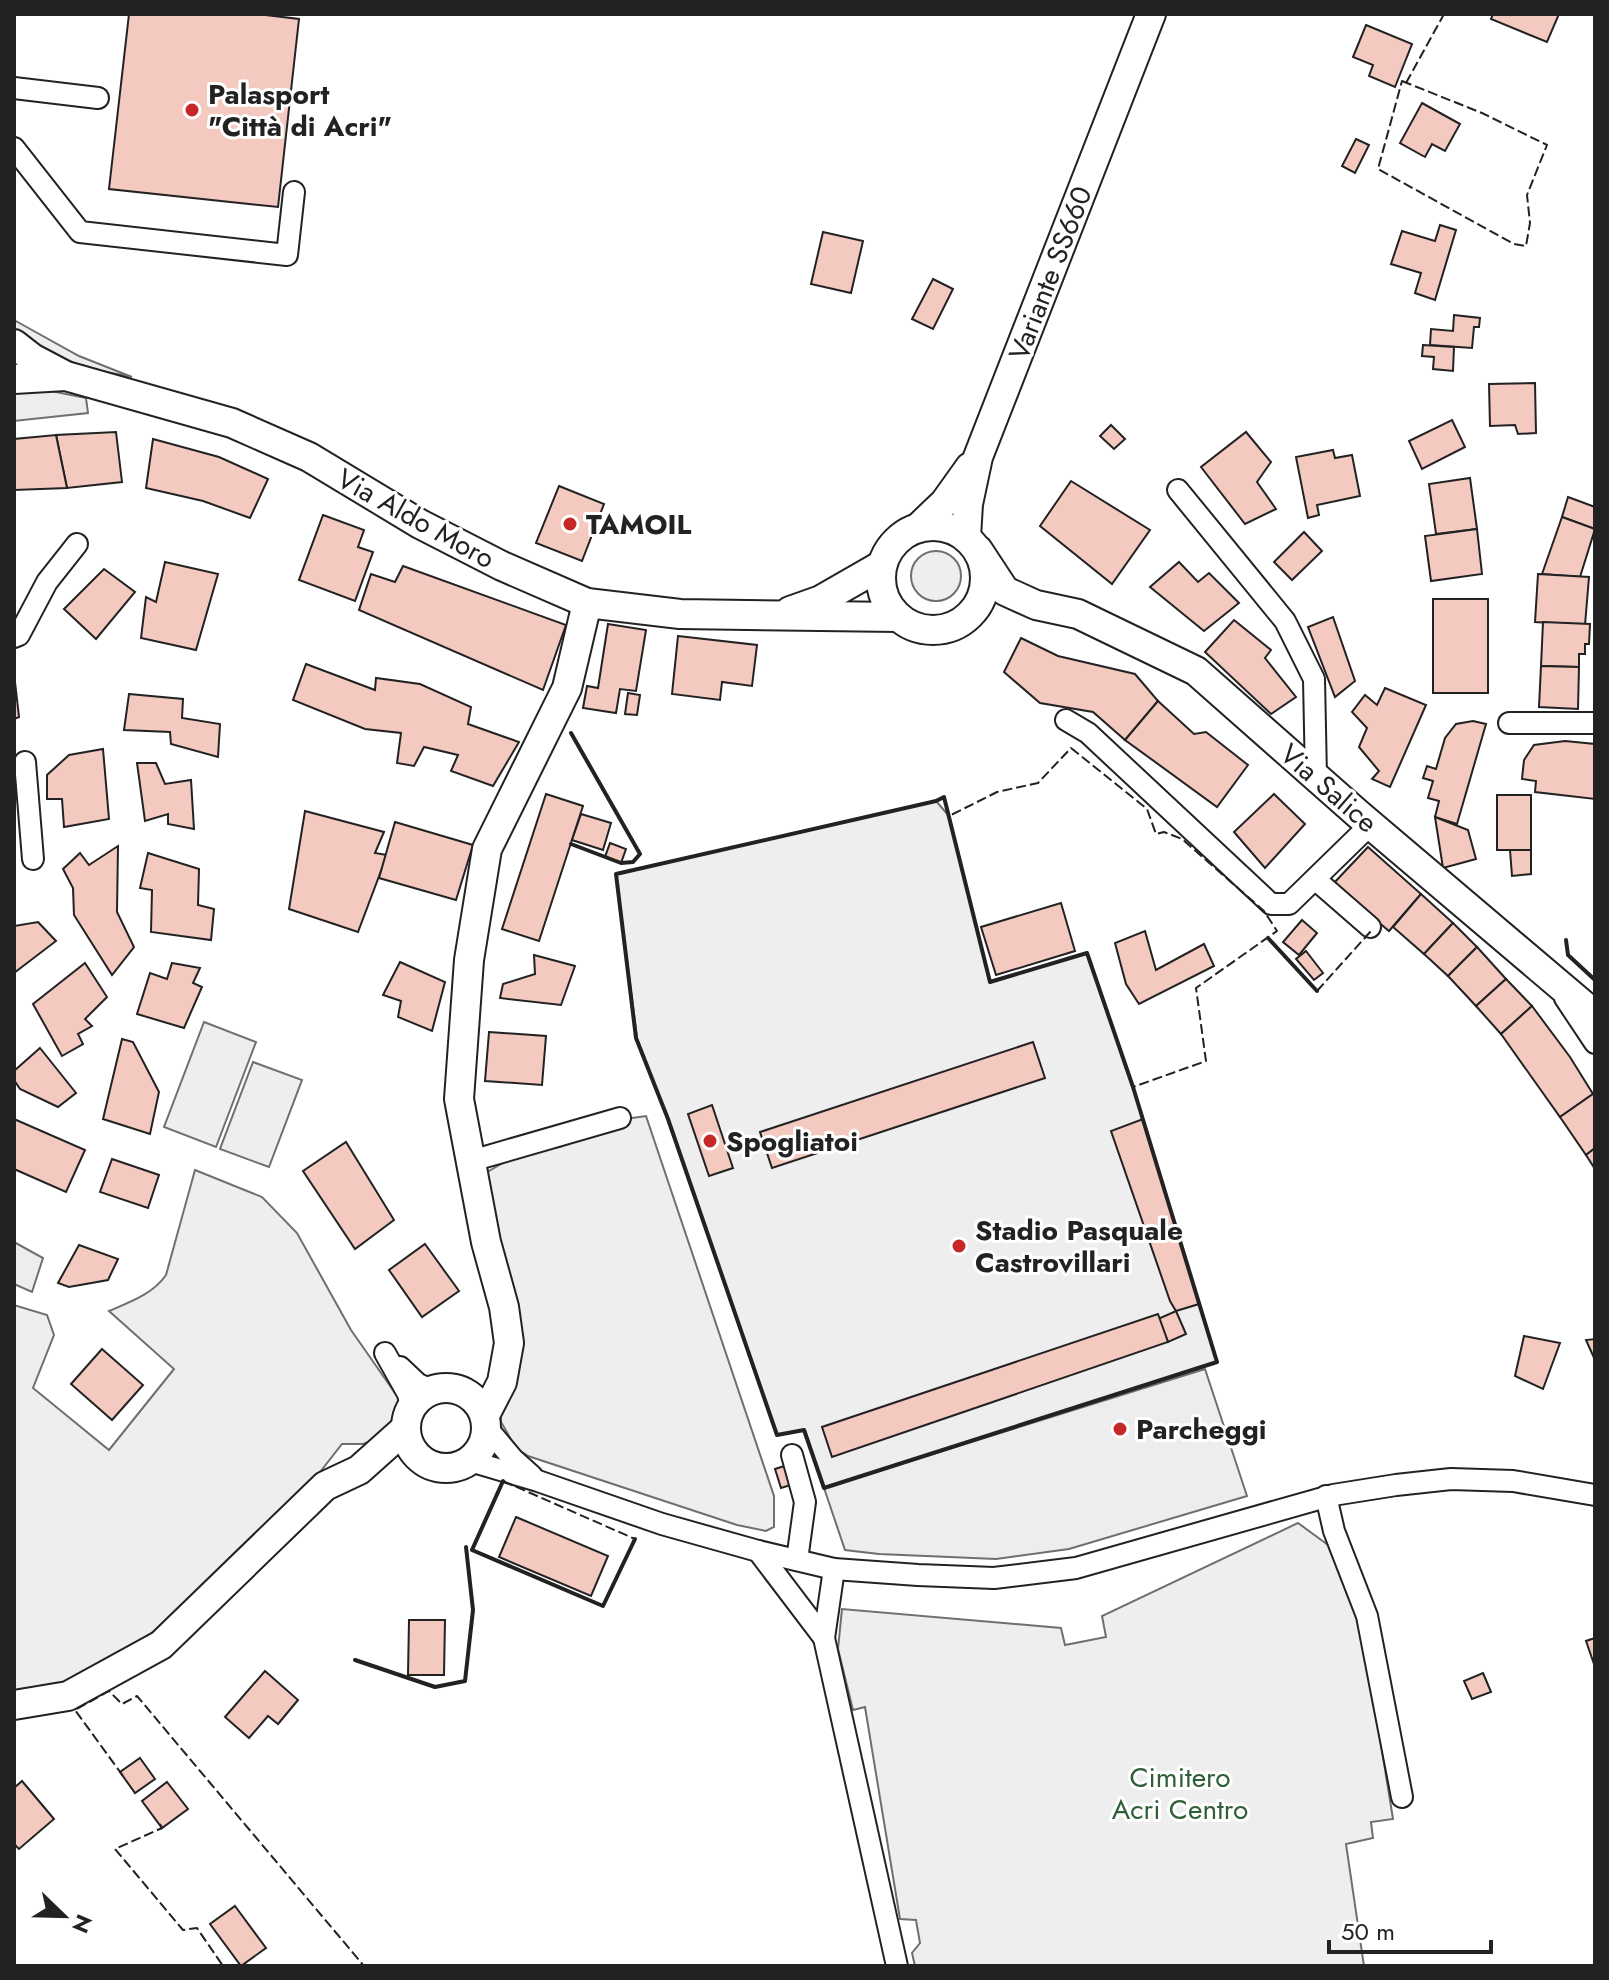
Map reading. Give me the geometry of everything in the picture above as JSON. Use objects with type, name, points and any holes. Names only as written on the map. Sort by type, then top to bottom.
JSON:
[{"type":"main road","name":"Variante SS660","points":[[972,544],[968,504],[978,457],[1151,14]]},
{"type":"main road","name":"Via Aldo Moro","points":[[14,344],[32,358],[66,376],[232,423],[309,457],[467,549],[587,603],[680,614],[898,617]]},
{"type":"main road","name":"Via Aldo Moro","points":[[14,379],[66,376]]},
{"type":"main road","points":[[972,544],[984,565],[985,580],[975,609],[965,619],[938,630],[924,629],[898,617],[889,607],[883,593],[882,565],[890,547],[919,527],[945,502],[978,457]]},
{"type":"main road","points":[[919,527],[936,525],[952,528],[972,544],[1005,591],[1036,605]]},
{"type":"main road","name":"Via Aldo Moro","points":[[775,617],[821,600],[882,565]]},
{"type":"main road","points":[[14,1705],[68,1696],[161,1645],[325,1486],[359,1470],[400,1465],[429,1465],[443,1469],[457,1467],[470,1461],[485,1441],[480,1412],[490,1374],[509,1343],[459,1099],[469,960],[487,849],[567,688],[587,603]]},
{"type":"main road","points":[[975,609],[1036,605]]},
{"type":"main road","name":"Via Salice","points":[[1036,605],[1078,614],[1196,671],[1370,825],[1595,1015]]},
{"type":"main road","points":[[359,1470],[416,1409],[458,1389],[480,1412]]},
{"type":"main road","points":[[416,1409],[412,1450],[429,1465]]},
{"type":"street","points":[[14,88],[98,98]]},
{"type":"street","points":[[14,148],[80,232],[287,255],[294,192]]},
{"type":"street","points":[[1178,490],[1285,621],[1314,679],[1316,777]]},
{"type":"street","points":[[14,637],[19,635],[47,582],[77,544]]},
{"type":"street","points":[[1066,720],[1088,733],[1271,904],[1289,904],[1370,825]]},
{"type":"street","points":[[1509,723],[1595,723]]},
{"type":"street","points":[[25,762],[21,797],[33,859]]},
{"type":"street","points":[[1316,880],[1370,927]]},
{"type":"street","points":[[1554,982],[1595,1043]]},
{"type":"street","points":[[471,1161],[620,1118]]},
{"type":"street","points":[[480,1412],[513,1459],[538,1481]]},
{"type":"street","points":[[792,1455],[805,1502],[797,1560]]},
{"type":"street","points":[[470,1461],[662,1524],[834,1569],[994,1578],[1076,1568],[1326,1496],[1396,1485],[1451,1479],[1513,1481],[1595,1495]]},
{"type":"street","points":[[1326,1496],[1334,1531],[1367,1616],[1402,1797]]},
{"type":"street","points":[[758,1551],[824,1638]]},
{"type":"street","points":[[834,1569],[824,1638],[897,1966]]},
{"type":"green space","points":[[14,320],[79,356],[132,377],[86,368],[14,338]]},
{"type":"green space","points":[[936,551],[953,559],[961,576],[953,593],[936,601],[919,593],[911,576],[919,559]]},
{"type":"green space","points":[[936,801],[949,816],[990,981],[1087,953],[1133,1087],[1217,1362],[824,1488],[805,1430],[777,1435],[637,1038],[616,874]]},
{"type":"green space","points":[[204,1022],[256,1042],[216,1147],[164,1127]]},
{"type":"green space","points":[[253,1062],[302,1080],[269,1167],[220,1149]]},
{"type":"green space","points":[[646,1116],[774,1496],[774,1527],[766,1531],[737,1525],[528,1456],[516,1448],[501,1422],[501,1405],[522,1336],[518,1306],[484,1174],[530,1150],[560,1147],[632,1118]]},
{"type":"green space","points":[[195,1170],[262,1197],[297,1233],[351,1330],[402,1403],[402,1419],[393,1433],[363,1444],[342,1444],[309,1486],[164,1625],[82,1677],[54,1689],[14,1697],[14,1305],[47,1315],[54,1335],[33,1388],[109,1450],[174,1369],[109,1311],[148,1292],[166,1275]]},
{"type":"green space","name":"Cimitero Acri Centro","points":[[1298,1523],[1335,1550],[1365,1645],[1393,1819],[1371,1822],[1373,1838],[1346,1844],[1364,1966],[915,1966],[912,1953],[920,1943],[916,1920],[900,1919],[865,1707],[853,1710],[838,1649],[842,1609],[1061,1628],[1065,1645],[1106,1637],[1102,1616]]},
{"type":"shaded area","points":[[51,391],[86,398],[88,413],[14,421],[14,392]]},
{"type":"shaded area","points":[[14,1242],[43,1258],[32,1292],[14,1284]]},
{"type":"shaded area","name":"Parcheggi","points":[[1205,1369],[1247,1496],[1069,1549],[996,1559],[845,1550],[824,1488]]},
{"type":"building","points":[[129,14],[257,14],[299,19],[278,207],[109,189]]},
{"type":"building","points":[[1493,14],[1559,14],[1547,42],[1491,19]]},
{"type":"building","points":[[1366,25],[1412,44],[1395,87],[1369,76],[1373,65],[1353,57]]},
{"type":"building","points":[[1422,103],[1460,124],[1445,151],[1432,144],[1425,157],[1400,143]]},
{"type":"building","points":[[1356,139],[1369,145],[1355,173],[1342,166]]},
{"type":"building","points":[[1440,225],[1456,230],[1435,300],[1415,293],[1421,273],[1391,264],[1402,231],[1435,241]]},
{"type":"building","points":[[823,232],[863,241],[851,293],[811,284]]},
{"type":"building","points":[[933,279],[953,289],[933,329],[912,319]]},
{"type":"building","points":[[1454,315],[1480,318],[1479,327],[1474,327],[1472,348],[1430,345],[1431,329],[1453,331]]},
{"type":"building","points":[[1423,345],[1454,347],[1453,371],[1433,369],[1434,357],[1422,356]]},
{"type":"building","points":[[1535,383],[1536,433],[1518,434],[1515,425],[1490,426],[1489,384]]},
{"type":"building","points":[[1452,420],[1465,447],[1422,469],[1409,441]]},
{"type":"building","points":[[1111,425],[1125,439],[1114,449],[1100,436]]},
{"type":"building","points":[[116,432],[122,482],[67,488],[56,435]]},
{"type":"building","points":[[1246,432],[1271,462],[1257,482],[1276,509],[1245,524],[1201,467]]},
{"type":"building","points":[[56,435],[67,488],[14,490],[14,439]]},
{"type":"building","points":[[153,439],[219,457],[268,479],[250,518],[203,501],[146,488]]},
{"type":"building","points":[[1333,450],[1335,458],[1352,455],[1360,496],[1317,505],[1319,515],[1308,518],[1296,457]]},
{"type":"building","points":[[1470,478],[1477,529],[1436,534],[1429,484]]},
{"type":"building","points":[[1071,481],[1150,530],[1112,584],[1040,526]]},
{"type":"building","name":"TAMOIL","points":[[559,486],[604,504],[582,561],[536,543]]},
{"type":"building","points":[[1568,497],[1595,507],[1595,529],[1562,517]]},
{"type":"building","points":[[323,515],[364,530],[358,547],[373,552],[355,601],[299,580]]},
{"type":"building","points":[[1562,517],[1595,529],[1580,577],[1542,574]]},
{"type":"building","points":[[1477,529],[1482,574],[1431,581],[1425,536]]},
{"type":"building","points":[[1304,532],[1322,551],[1292,580],[1274,562]]},
{"type":"building","points":[[165,562],[218,574],[196,650],[141,638],[146,597],[156,602]]},
{"type":"building","points":[[1179,562],[1198,582],[1209,573],[1239,603],[1204,631],[1150,587]]},
{"type":"building","points":[[403,566],[566,625],[543,690],[359,610],[371,574],[395,582]]},
{"type":"building","points":[[104,569],[135,592],[96,639],[64,609]]},
{"type":"building","points":[[1538,574],[1589,577],[1585,625],[1535,622]]},
{"type":"building","points":[[1433,599],[1488,599],[1488,693],[1433,693]]},
{"type":"building","points":[[1333,617],[1355,681],[1335,697],[1308,627]]},
{"type":"building","points":[[1234,620],[1271,650],[1265,658],[1296,697],[1271,714],[1205,652]]},
{"type":"building","points":[[1543,622],[1590,624],[1589,644],[1585,644],[1585,654],[1579,654],[1579,667],[1541,666]]},
{"type":"building","points":[[608,624],[646,630],[636,691],[620,689],[616,713],[583,708],[587,686],[598,688]]},
{"type":"building","points":[[678,636],[757,645],[752,686],[722,682],[720,700],[672,694]]},
{"type":"building","points":[[1021,638],[1058,656],[1135,674],[1158,701],[1125,740],[1093,712],[1040,703],[1004,672]]},
{"type":"building","points":[[306,664],[375,690],[376,678],[420,684],[471,707],[468,724],[519,742],[493,786],[451,771],[458,755],[424,747],[414,766],[397,763],[401,733],[365,729],[293,700]]},
{"type":"building","points":[[1541,666],[1579,667],[1578,709],[1539,707]]},
{"type":"building","points":[[14,673],[19,717],[14,719]]},
{"type":"building","points":[[1385,688],[1426,705],[1390,787],[1372,779],[1379,771],[1359,747],[1367,728],[1352,712],[1365,695],[1377,705]]},
{"type":"building","points":[[628,693],[640,695],[637,715],[625,714]]},
{"type":"building","points":[[129,694],[183,699],[182,718],[220,724],[218,757],[171,744],[170,732],[124,730]]},
{"type":"building","points":[[1158,701],[1194,734],[1206,732],[1248,765],[1217,807],[1125,740]]},
{"type":"building","points":[[1473,721],[1486,724],[1457,824],[1435,817],[1439,801],[1428,798],[1433,781],[1423,778],[1427,766],[1436,769],[1445,738],[1456,724]]},
{"type":"building","points":[[1565,741],[1595,744],[1595,799],[1535,792],[1536,781],[1522,779],[1524,760],[1534,745]]},
{"type":"building","points":[[103,749],[109,819],[64,827],[62,799],[47,799],[47,775],[69,755]]},
{"type":"building","points":[[137,763],[156,763],[165,784],[191,780],[194,829],[168,824],[168,814],[145,821]]},
{"type":"building","points":[[546,794],[583,806],[539,941],[502,929]]},
{"type":"building","points":[[1274,794],[1305,824],[1265,868],[1234,832]]},
{"type":"building","points":[[1497,795],[1531,795],[1531,850],[1497,850]]},
{"type":"building","points":[[305,811],[384,832],[375,853],[387,855],[358,932],[289,909]]},
{"type":"building","points":[[581,814],[611,823],[603,850],[572,840]]},
{"type":"building","points":[[1435,817],[1468,830],[1476,859],[1443,868]]},
{"type":"building","points":[[395,822],[473,845],[456,900],[379,878]]},
{"type":"building","points":[[610,843],[626,849],[621,863],[605,857]]},
{"type":"building","points":[[118,846],[117,912],[134,947],[112,975],[74,915],[73,888],[63,869],[80,853],[89,865]]},
{"type":"building","points":[[1368,847],[1421,894],[1389,931],[1333,884]]},
{"type":"building","points":[[1510,850],[1531,850],[1531,874],[1512,876]]},
{"type":"building","points":[[148,853],[199,869],[198,905],[214,909],[211,940],[151,932],[152,890],[140,888]]},
{"type":"building","points":[[1421,894],[1453,923],[1424,954],[1393,927]]},
{"type":"building","points":[[1061,903],[1075,951],[996,975],[981,927]]},
{"type":"building","points":[[1302,920],[1317,933],[1299,955],[1283,942]]},
{"type":"building","points":[[38,922],[56,941],[14,973],[14,926]]},
{"type":"building","points":[[1453,923],[1477,947],[1448,976],[1424,954]]},
{"type":"building","points":[[1145,931],[1156,970],[1204,944],[1214,966],[1139,1004],[1126,984],[1115,943]]},
{"type":"building","points":[[1477,947],[1506,979],[1476,1006],[1448,976]]},
{"type":"building","points":[[1306,951],[1323,973],[1314,980],[1296,959]]},
{"type":"building","points":[[534,955],[575,966],[561,1005],[500,998],[503,984],[535,974]]},
{"type":"building","points":[[400,962],[445,982],[432,1031],[398,1017],[401,1001],[383,995]]},
{"type":"building","points":[[85,963],[107,997],[85,1019],[92,1026],[78,1034],[83,1044],[62,1056],[33,1004]]},
{"type":"building","points":[[172,963],[200,968],[193,983],[202,987],[184,1028],[137,1014],[150,973],[167,979]]},
{"type":"building","points":[[1506,979],[1532,1006],[1501,1034],[1476,1006]]},
{"type":"building","points":[[1532,1006],[1593,1094],[1560,1117],[1501,1034]]},
{"type":"building","points":[[489,1032],[546,1036],[542,1085],[485,1081]]},
{"type":"building","points":[[122,1039],[133,1042],[159,1092],[150,1134],[103,1119]]},
{"type":"building","points":[[1033,1042],[1045,1078],[772,1168],[760,1132]]},
{"type":"building","points":[[40,1048],[76,1093],[58,1107],[20,1089],[14,1080],[14,1071]]},
{"type":"building","points":[[1593,1094],[1595,1148],[1586,1155],[1560,1117]]},
{"type":"building","name":"Spogliatoi","points":[[712,1105],[733,1168],[709,1176],[688,1114]]},
{"type":"building","points":[[14,1119],[85,1150],[66,1192],[14,1169]]},
{"type":"building","points":[[1143,1119],[1199,1304],[1176,1311],[1111,1131]]},
{"type":"building","points":[[346,1142],[394,1220],[355,1249],[303,1171]]},
{"type":"building","points":[[1595,1148],[1595,1169],[1586,1155]]},
{"type":"building","points":[[112,1159],[159,1175],[148,1208],[100,1192]]},
{"type":"building","points":[[425,1244],[459,1291],[422,1317],[389,1270]]},
{"type":"building","points":[[79,1245],[118,1259],[108,1280],[69,1287],[58,1283]]},
{"type":"building","points":[[1176,1311],[1186,1334],[1168,1342],[1158,1319]]},
{"type":"building","points":[[1158,1314],[1168,1342],[832,1457],[822,1427]]},
{"type":"building","points":[[1524,1336],[1560,1343],[1543,1389],[1515,1376]]},
{"type":"building","points":[[1595,1339],[1595,1360],[1586,1340]]},
{"type":"building","points":[[102,1349],[143,1385],[112,1420],[71,1384]]},
{"type":"building","points":[[794,1463],[800,1482],[781,1488],[775,1469]]},
{"type":"building","points":[[516,1517],[608,1556],[591,1596],[499,1557]]},
{"type":"building","points":[[409,1620],[445,1620],[444,1675],[408,1675]]},
{"type":"building","points":[[1595,1638],[1595,1667],[1586,1641]]},
{"type":"building","points":[[265,1671],[298,1700],[278,1724],[268,1716],[249,1738],[225,1717]]},
{"type":"building","points":[[1483,1673],[1491,1692],[1472,1699],[1464,1681]]},
{"type":"building","points":[[140,1758],[155,1779],[135,1793],[120,1772]]},
{"type":"building","points":[[22,1781],[54,1819],[19,1849],[14,1844],[14,1788]]},
{"type":"building","points":[[167,1782],[188,1809],[162,1828],[142,1801]]},
{"type":"building","points":[[235,1906],[266,1948],[241,1966],[210,1924]]},
{"type":"fence","points":[[1406,83],[1444,14]]},
{"type":"fence","points":[[1402,81],[1482,113],[1547,145],[1527,195],[1530,223],[1526,246],[1514,244],[1378,169],[1402,81]]},
{"type":"fence","points":[[1071,748],[1147,809],[1156,834],[1164,832],[1182,839],[1264,911],[1277,931],[1196,988],[1206,1061],[1133,1087],[1087,953],[990,982],[949,816],[997,792],[1038,783],[1071,748]]},
{"type":"fence","points":[[1317,991],[1371,931]]},
{"type":"fence","points":[[503,1481],[635,1539]]},
{"type":"fence","points":[[123,1776],[75,1710],[109,1691],[122,1704],[137,1696],[364,1966]]},
{"type":"fence","points":[[160,1824],[162,1828],[115,1849],[183,1930],[197,1928],[223,1966]]},
{"type":"wall","points":[[571,733],[640,854],[633,862],[621,863],[571,844]]},
{"type":"wall","points":[[944,797],[990,982],[1087,953],[1133,1087],[1217,1362],[824,1488],[804,1430],[777,1435],[668,1119],[636,1038],[616,874],[944,797]]},
{"type":"wall","points":[[1268,938],[1317,991]]},
{"type":"wall","points":[[1566,940],[1568,955],[1595,980]]},
{"type":"wall","points":[[503,1481],[472,1550],[603,1606],[635,1539]]},
{"type":"wall","points":[[355,1660],[435,1687],[465,1681],[473,1610],[466,1547]]},
{"type":"place","name":"Palasport \"Città di Acri\"","points":[[192,110]]},
{"type":"place","name":"TAMOIL","points":[[570,524]]},
{"type":"place","name":"Spogliatoi","points":[[710,1141]]},
{"type":"place","name":"Stadio Pasquale Castrovillari","points":[[959,1246]]},
{"type":"place","name":"Parcheggi","points":[[1120,1429]]}]
